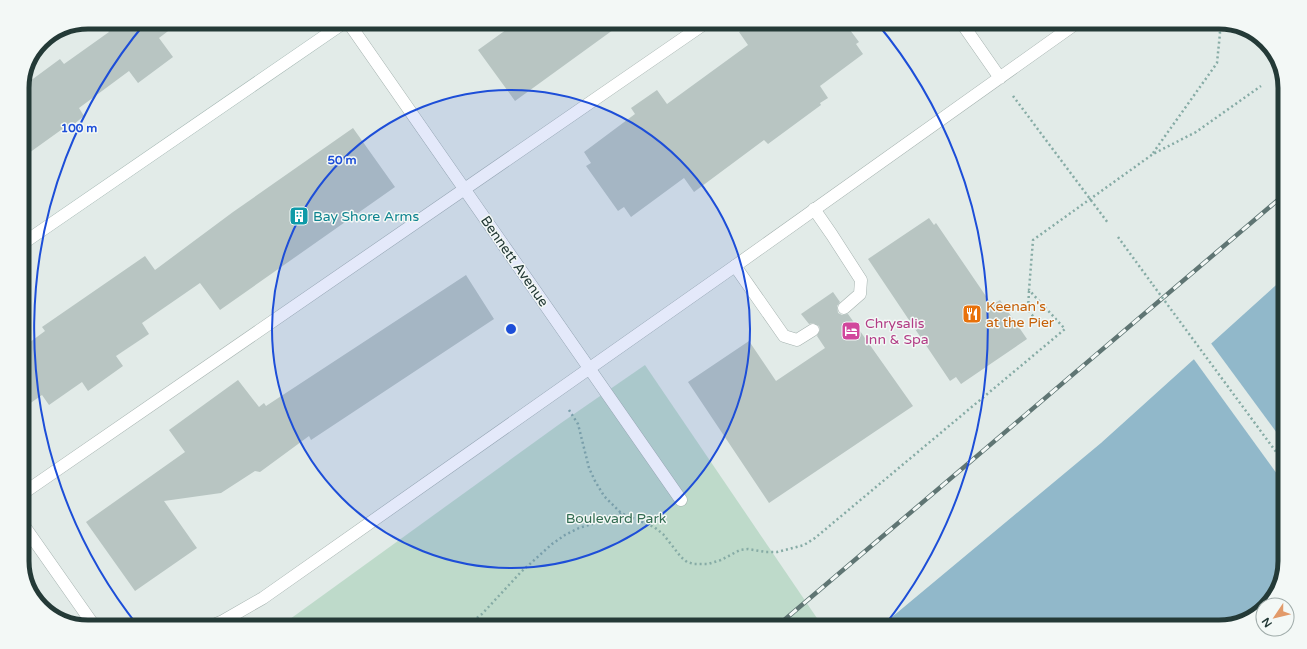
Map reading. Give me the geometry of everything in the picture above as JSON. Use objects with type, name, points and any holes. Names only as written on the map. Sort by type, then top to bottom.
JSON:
[{"type":"street","points":[[29,239],[335,29]]},
{"type":"street","name":"Bennett Avenue","points":[[353,29],[682,500]]},
{"type":"street","points":[[29,489],[697,29]]},
{"type":"street","points":[[966,29],[1000,78]]},
{"type":"street","points":[[225,620],[263,598],[735,266],[1068,29]]},
{"type":"street","points":[[814,209],[861,280],[860,294],[844,308]]},
{"type":"street","points":[[735,266],[784,336],[797,340],[813,330]]},
{"type":"street","points":[[29,533],[90,620]]},
{"type":"path","points":[[1153,154],[1217,63],[1219,29]]},
{"type":"path","points":[[1000,78],[1108,223]]},
{"type":"path","points":[[1041,326],[1028,310],[1033,240],[1153,154],[1196,132],[1261,86]]},
{"type":"path","points":[[1118,237],[1278,454]]},
{"type":"path","points":[[556,392],[578,424],[589,468],[604,496],[621,513],[654,527],[664,534],[681,557],[687,562],[694,564],[708,564],[721,560],[740,550],[748,549],[777,552],[804,545],[815,538],[1065,329],[1029,290]]},
{"type":"path","points":[[474,620],[482,614],[521,572],[552,544],[579,528],[612,518],[621,513]]},
{"type":"green space","name":"Boulevard Park","points":[[645,365],[818,620],[289,620],[561,423]]},
{"type":"water","points":[[1278,283],[1278,561],[1277,572],[1272,587],[1266,597],[1255,597],[1255,608],[1242,616],[1219,620],[888,620],[1101,443]]},
{"type":"pier","points":[[1210,342],[1278,434],[1278,475],[1193,358]]},
{"type":"building","points":[[107,29],[171,29],[159,38],[173,57],[138,83],[129,71],[79,108],[84,116],[63,133],[61,130],[29,153],[29,82],[60,59],[64,64],[109,32]]},
{"type":"building","points":[[507,29],[614,29],[515,101],[478,50]]},
{"type":"building","points":[[743,29],[849,29],[859,42],[856,44],[863,54],[820,86],[828,98],[820,103],[821,105],[768,144],[764,140],[694,192],[684,178],[631,217],[624,207],[618,211],[586,166],[591,163],[584,152],[635,114],[631,108],[657,90],[667,104],[748,45],[739,32]]},
{"type":"building","points":[[353,128],[395,187],[220,310],[200,283],[142,323],[149,334],[116,356],[123,366],[88,391],[82,382],[49,405],[42,395],[29,404],[29,343],[45,331],[42,327],[145,256],[155,270],[233,212]]},
{"type":"building","points":[[929,218],[934,225],[936,223],[992,305],[1000,300],[1027,339],[961,384],[956,377],[950,381],[868,259]]},
{"type":"building","points":[[466,275],[494,319],[311,440],[309,436],[260,472],[255,471],[221,493],[164,501],[197,548],[135,591],[86,522],[185,452],[169,430],[238,380],[259,407],[264,403],[266,406]]},
{"type":"building","points":[[833,292],[840,302],[837,306],[838,313],[842,315],[848,314],[913,406],[769,503],[688,382],[749,341],[776,381],[825,348],[817,336],[820,330],[819,326],[813,323],[809,324],[801,314]]},
{"type":"railway","points":[[784,620],[1278,200]]},
{"type":"place","name":"Bay Shore Arms","points":[[299,216]]},
{"type":"place","name":"Keenan's at the Pier","points":[[972,314]]},
{"type":"place","name":"Chrysalis Inn & Spa","points":[[851,331]]}]
